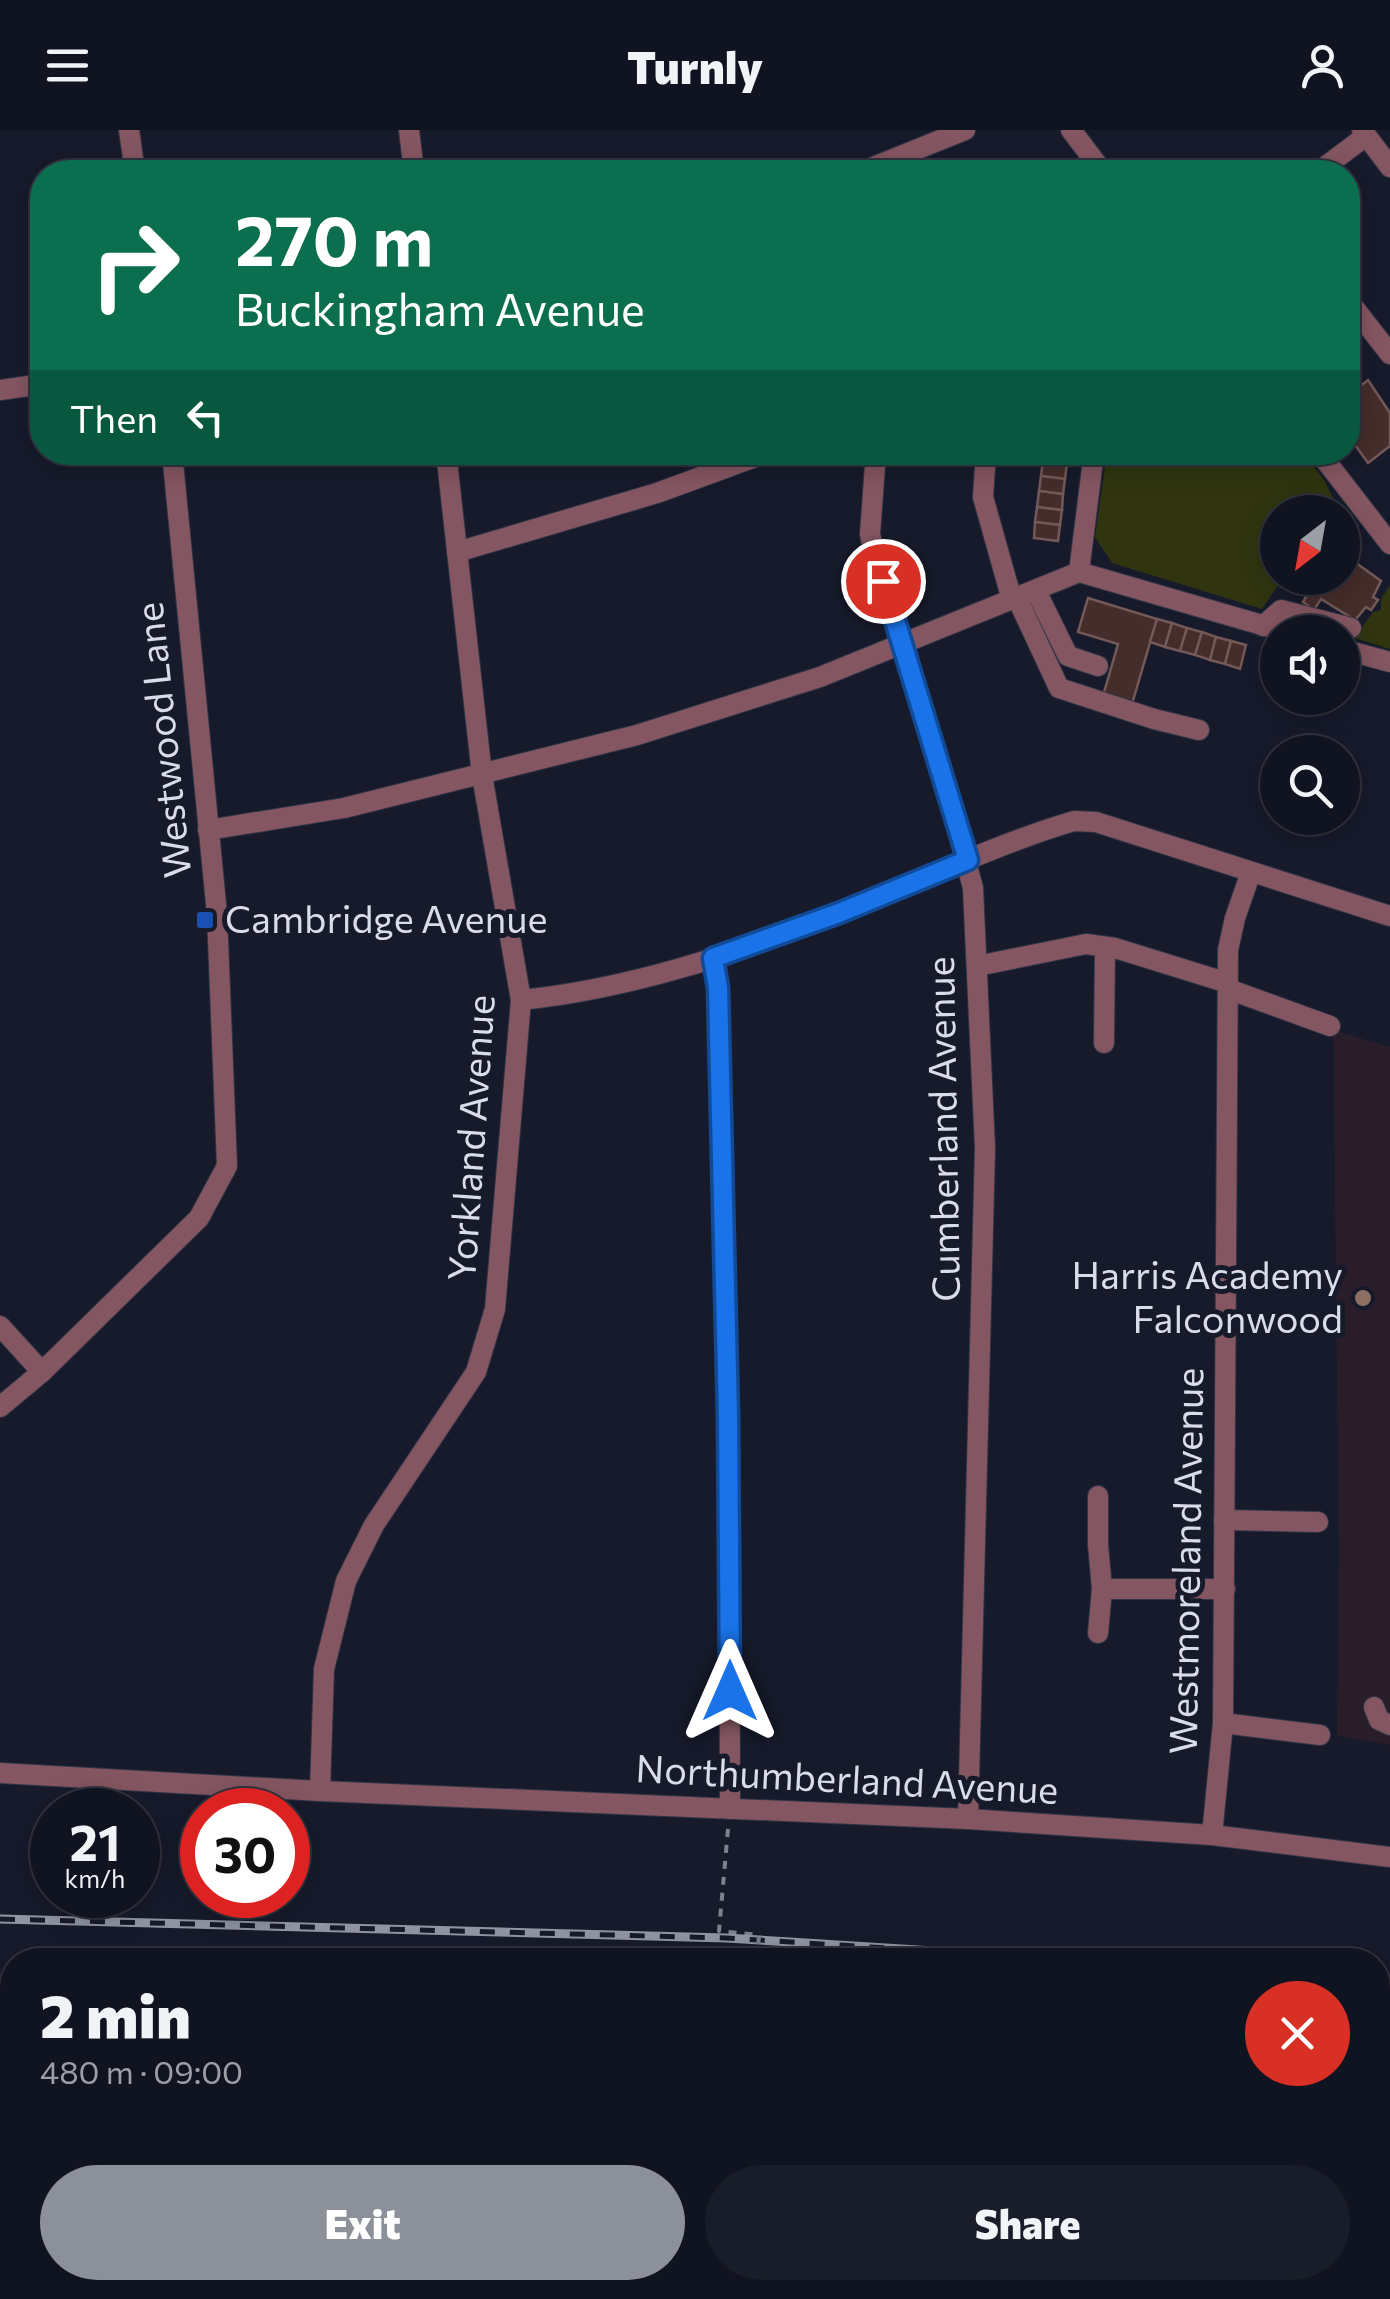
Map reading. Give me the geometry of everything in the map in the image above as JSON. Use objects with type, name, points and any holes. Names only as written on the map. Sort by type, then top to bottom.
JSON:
[{"type":"street","points":[[129,130],[133,160]]},
{"type":"street","points":[[409,130],[413,160]]},
{"type":"street","points":[[891,160],[965,130]]},
{"type":"street","points":[[1071,130],[1094,160]]},
{"type":"street","points":[[1332,160],[1364,133],[1390,167]]},
{"type":"street","points":[[1360,315],[1390,354]]},
{"type":"street","points":[[0,390],[30,386]]},
{"type":"street","name":"Westwood Lane","points":[[0,1407],[42,1372],[200,1218],[227,1166],[222,996],[173,465]]},
{"type":"street","name":"Yorkland Avenue","points":[[320,1791],[324,1669],[346,1581],[374,1524],[470,1383],[495,1309],[521,1000],[482,775],[447,465]]},
{"type":"street","points":[[457,552],[657,493],[733,465]]},
{"type":"street","name":"Cumberland Avenue","points":[[875,465],[870,534],[968,860],[977,966],[985,1148],[968,1819]]},
{"type":"street","points":[[985,465],[984,497],[1054,681],[1065,692],[1199,730]]},
{"type":"street","points":[[1079,572],[1092,465]]},
{"type":"street","points":[[1329,465],[1390,544]]},
{"type":"street","points":[[208,830],[344,808],[637,735],[754,700],[1079,572],[1260,625]]},
{"type":"street","points":[[1021,596],[1068,656],[1098,666]]},
{"type":"street","points":[[1276,615],[1282,610],[1301,615]]},
{"type":"street","points":[[1360,653],[1390,662]]},
{"type":"street","points":[[521,1000],[580,994],[713,958],[839,913],[1062,824],[1085,820],[1390,916]]},
{"type":"street","name":"Westmoreland Avenue","points":[[1212,1835],[1224,1723],[1230,936],[1251,872]]},
{"type":"street","points":[[977,966],[1086,944],[1104,946],[1228,986],[1330,1026]]},
{"type":"street","points":[[1104,946],[1104,1043]]},
{"type":"street","points":[[713,958],[718,988],[728,1415],[730,1809]]},
{"type":"street","points":[[0,1326],[42,1372]]},
{"type":"street","points":[[1098,1496],[1102,1589],[1098,1633]]},
{"type":"street","points":[[1224,1520],[1318,1522]]},
{"type":"street","points":[[1102,1589],[1225,1589]]},
{"type":"street","points":[[1374,1707],[1379,1720],[1390,1726]]},
{"type":"street","points":[[1224,1723],[1320,1735]]},
{"type":"street","name":"Northumberland Avenue","points":[[0,1773],[968,1819],[1212,1835],[1390,1857]]},
{"type":"path","points":[[730,1809],[720,1932],[759,1934],[758,1948]]},
{"type":"shaded area","name":"Harris Academy Falconwood","points":[[1333,1030],[1390,1047],[1390,1745],[1337,1736],[1339,1548]]},
{"type":"green space","points":[[1105,465],[1312,465],[1332,495],[1260,495],[1260,595],[1271,595],[1262,609],[1112,563],[1095,537]]},
{"type":"green space","points":[[1390,585],[1390,649],[1360,640],[1360,630],[1373,612],[1381,610],[1381,599]]},
{"type":"building","points":[[1368,380],[1390,413],[1390,446],[1368,463],[1360,452],[1360,386]]},
{"type":"building","points":[[1042,465],[1067,465],[1065,479],[1041,476]]},
{"type":"building","points":[[1041,476],[1065,479],[1063,494],[1039,491]]},
{"type":"building","points":[[1039,491],[1063,494],[1062,510],[1037,507]]},
{"type":"building","points":[[1037,507],[1062,510],[1060,525],[1035,522]]},
{"type":"building","points":[[1035,522],[1060,525],[1058,541],[1034,538]]},
{"type":"building","points":[[1360,566],[1381,581],[1373,597],[1378,600],[1371,610],[1366,607],[1359,615],[1347,615],[1321,599],[1314,610],[1303,602],[1307,595],[1360,595]]},
{"type":"building","points":[[1088,598],[1157,619],[1132,704],[1103,696],[1118,644],[1078,632]]},
{"type":"building","points":[[1157,619],[1172,623],[1165,647],[1150,642]]},
{"type":"building","points":[[1172,623],[1187,628],[1180,651],[1165,647]]},
{"type":"building","points":[[1187,628],[1202,632],[1195,655],[1180,651]]},
{"type":"building","points":[[1202,632],[1216,637],[1210,660],[1195,655]]},
{"type":"building","points":[[1216,637],[1231,641],[1225,664],[1210,660]]},
{"type":"building","points":[[1231,641],[1246,645],[1240,669],[1225,664]]},
{"type":"railway","points":[[0,1919],[726,1938],[887,1948]]},
{"type":"place","name":"Cambridge Avenue","points":[[205,920]]},
{"type":"place","name":"Harris Academy Falconwood","points":[[1363,1298]]},
{"type":"route","points":[[730,1691],[728,1415],[718,988],[713,958],[839,913],[968,860],[883,581]]}]
